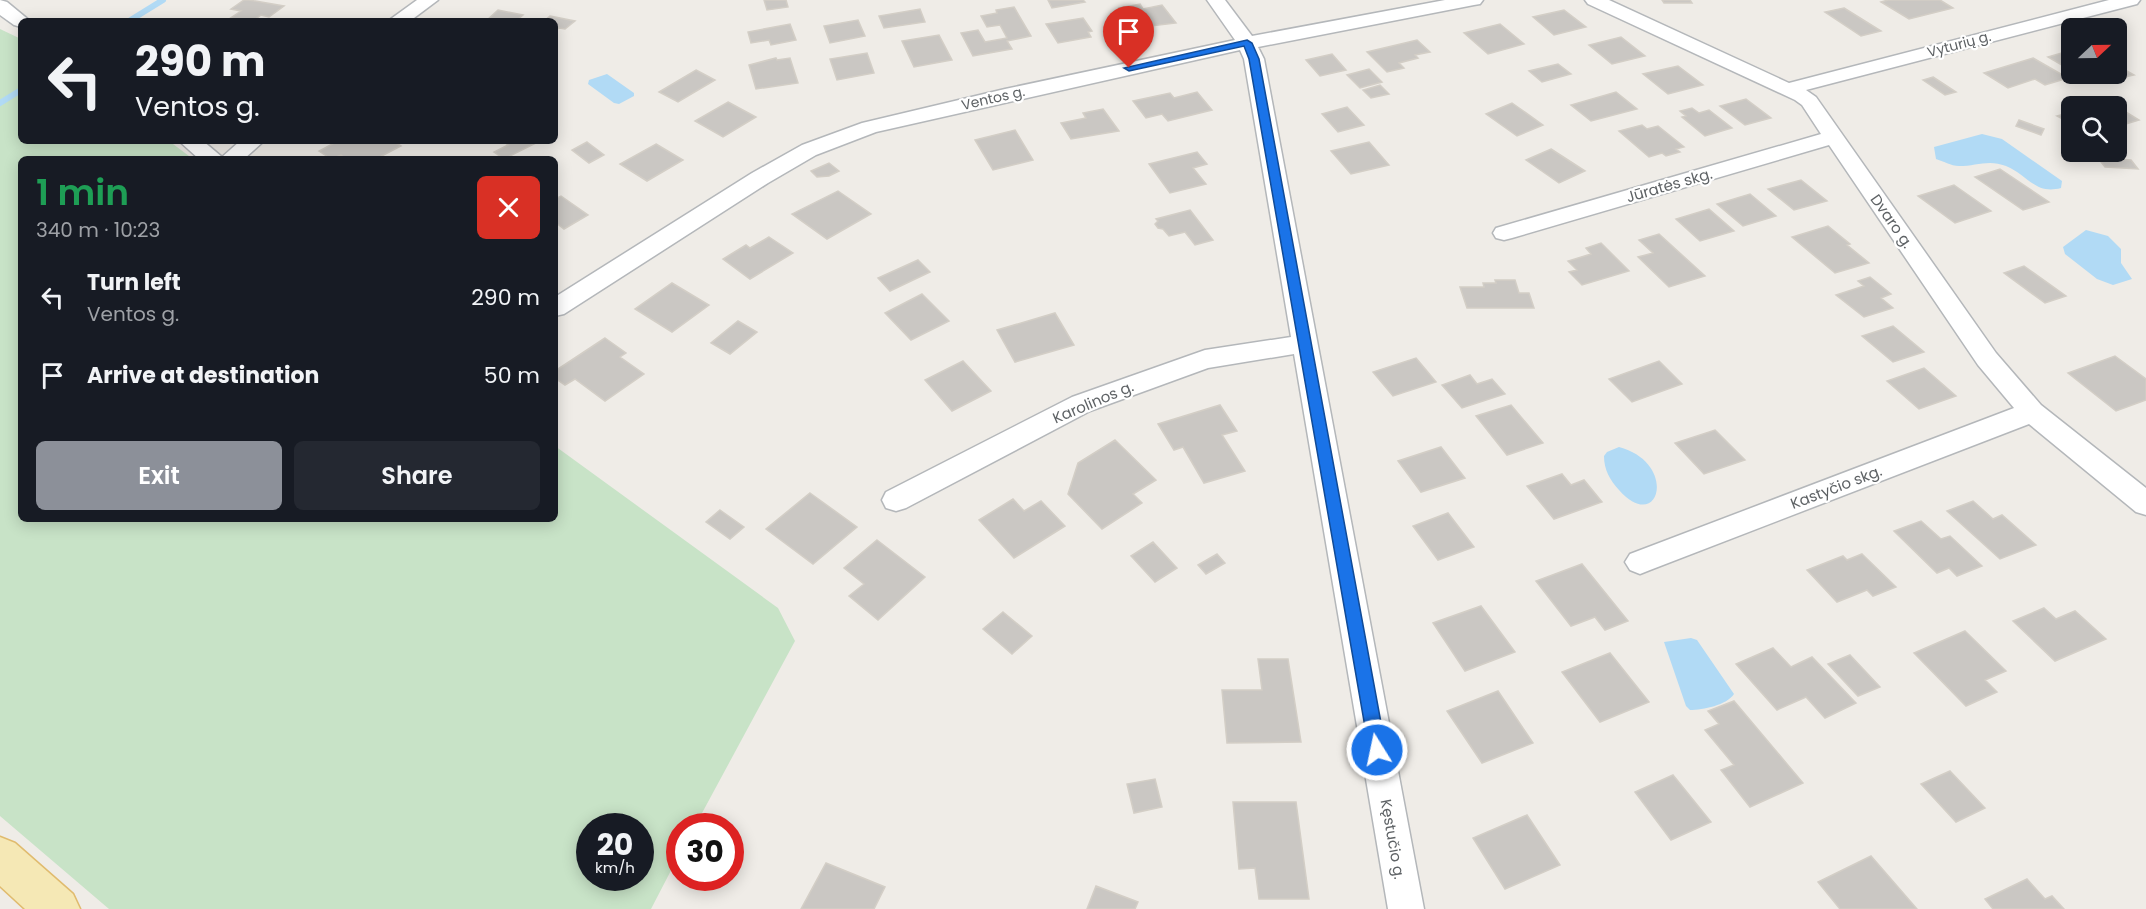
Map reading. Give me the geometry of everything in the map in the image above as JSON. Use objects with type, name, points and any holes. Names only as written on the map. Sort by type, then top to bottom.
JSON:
[{"type":"main road","points":[[0,858],[58,909]]},
{"type":"street","points":[[402,18],[429,0]]},
{"type":"street","name":"Kęstučio g.","points":[[1216,0],[1247,43],[1254,59],[1406,909]]},
{"type":"street","name":"Ventos g.","points":[[558,306],[760,178],[809,150],[869,128],[1005,94],[1247,43],[1474,0]]},
{"type":"street","name":"Dvaro g.","points":[[1594,0],[1788,89],[1809,101],[1987,359],[2032,412],[2146,504]]},
{"type":"street","name":"Vyturių g.","points":[[1788,89],[2131,0]]},
{"type":"street","points":[[0,6],[18,19]]},
{"type":"street","name":"Jūratės skg.","points":[[1504,233],[1834,137]]},
{"type":"street","points":[[194,144],[208,156]]},
{"type":"street","points":[[235,156],[249,144]]},
{"type":"street","name":"Karolinos g.","points":[[896,500],[1081,404],[1205,359],[1304,344]]},
{"type":"street","name":"Kastyčio skg.","points":[[1640,562],[2032,412]]},
{"type":"green space","points":[[0,29],[18,38],[18,144],[173,144],[189,156],[18,156],[18,522],[558,522],[558,448],[778,608],[795,641],[702,813],[666,813],[666,880],[651,909],[109,909],[0,816]]},
{"type":"water","points":[[607,74],[634,93],[634,96],[619,104],[614,103],[588,84],[589,80]]},
{"type":"water","points":[[1982,134],[2002,139],[2062,181],[2061,188],[2045,189],[2000,164],[1956,166],[1936,159],[1934,147]]},
{"type":"water","points":[[2086,230],[2108,236],[2121,249],[2121,263],[2132,279],[2113,285],[2097,279],[2065,254],[2063,247]]},
{"type":"water","points":[[1619,447],[1638,455],[1650,467],[1656,480],[1656,491],[1652,500],[1644,505],[1633,502],[1619,490],[1606,470],[1604,456],[1607,452]]},
{"type":"water","points":[[1691,638],[1697,640],[1734,694],[1731,698],[1701,709],[1690,710],[1686,706],[1664,642]]},
{"type":"building","points":[[244,0],[284,6],[269,17],[261,15],[257,18],[230,18],[241,11],[231,9]]},
{"type":"building","points":[[764,0],[786,0],[788,7],[767,10]]},
{"type":"building","points":[[1048,0],[1083,0],[1085,2],[1052,8]]},
{"type":"building","points":[[1662,0],[1690,0],[1692,3],[1664,3]]},
{"type":"building","points":[[1940,0],[1953,8],[1909,19],[1881,2]]},
{"type":"building","points":[[1140,4],[1143,9],[1162,5],[1176,23],[1134,28],[1119,8]]},
{"type":"building","points":[[1014,7],[1031,36],[1007,41],[1012,49],[973,56],[961,33],[978,30],[985,42],[1007,38],[1000,25],[987,27],[981,16],[997,13],[996,10]]},
{"type":"building","points":[[1844,8],[1881,31],[1861,36],[1825,12]]},
{"type":"building","points":[[920,9],[925,22],[884,28],[879,16]]},
{"type":"building","points":[[498,10],[523,15],[520,18],[489,18]]},
{"type":"building","points":[[1564,10],[1586,27],[1554,35],[1533,17]]},
{"type":"building","points":[[550,16],[575,21],[565,29],[558,29],[558,18],[548,18]]},
{"type":"building","points":[[1083,18],[1092,31],[1088,32],[1091,37],[1058,43],[1046,24]]},
{"type":"building","points":[[858,20],[865,36],[830,43],[824,26]]},
{"type":"building","points":[[790,24],[796,40],[771,45],[769,40],[751,43],[748,32]]},
{"type":"building","points":[[1500,24],[1524,44],[1488,54],[1464,33]]},
{"type":"building","points":[[939,35],[952,60],[914,67],[902,41]]},
{"type":"building","points":[[1621,37],[1645,56],[1612,64],[1589,45]]},
{"type":"building","points":[[1417,40],[1430,52],[1415,55],[1418,58],[1399,63],[1404,68],[1387,72],[1367,52]]},
{"type":"building","points":[[867,53],[874,73],[837,80],[830,59]]},
{"type":"building","points":[[2061,53],[2061,65],[2048,57]]},
{"type":"building","points":[[1332,54],[1346,70],[1320,76],[1306,60]]},
{"type":"building","points":[[776,58],[777,60],[790,58],[798,83],[756,89],[749,65]]},
{"type":"building","points":[[2033,58],[2061,74],[2061,80],[2045,85],[2035,79],[2008,88],[1984,73]]},
{"type":"building","points":[[1558,64],[1571,74],[1542,82],[1529,71]]},
{"type":"building","points":[[1678,66],[1703,85],[1668,94],[1643,74]]},
{"type":"building","points":[[1369,69],[1382,82],[1360,88],[1347,75]]},
{"type":"building","points":[[696,70],[715,80],[678,102],[659,92]]},
{"type":"building","points":[[1933,77],[1956,92],[1945,95],[1923,80]]},
{"type":"building","points":[[1380,85],[1389,94],[1371,98],[1363,90]]},
{"type":"building","points":[[1197,92],[1212,110],[1168,121],[1162,114],[1146,118],[1133,101],[1170,93],[1174,98]]},
{"type":"building","points":[[1616,92],[1637,109],[1591,121],[1571,105]]},
{"type":"building","points":[[1746,99],[1771,118],[1745,125],[1720,106]]},
{"type":"building","points":[[728,102],[756,117],[723,137],[695,121]]},
{"type":"building","points":[[1512,103],[1543,125],[1517,136],[1486,114]]},
{"type":"building","points":[[1347,107],[1364,125],[1338,132],[1322,114]]},
{"type":"building","points":[[1692,108],[1699,113],[1709,110],[1732,128],[1705,136],[1682,117],[1686,116],[1680,111]]},
{"type":"building","points":[[1103,109],[1119,131],[1071,139],[1061,123],[1086,118],[1083,113]]},
{"type":"building","points":[[2127,113],[2139,120],[2127,124]]},
{"type":"building","points":[[2019,120],[2044,129],[2041,135],[2016,126]]},
{"type":"building","points":[[1642,125],[1647,129],[1658,126],[1684,147],[1676,149],[1680,152],[1666,156],[1662,153],[1649,157],[1619,131]]},
{"type":"building","points":[[1015,130],[1033,160],[993,170],[975,140]]},
{"type":"building","points":[[587,142],[604,155],[589,163],[572,150]]},
{"type":"building","points":[[1369,142],[1389,165],[1351,174],[1331,151]]},
{"type":"building","points":[[332,144],[398,144],[401,146],[382,156],[326,156],[319,151]]},
{"type":"building","points":[[534,144],[510,156],[500,156],[494,152],[508,145]]},
{"type":"building","points":[[656,144],[683,160],[647,181],[620,164]]},
{"type":"building","points":[[1551,149],[1585,171],[1559,183],[1526,160]]},
{"type":"building","points":[[1197,152],[1207,164],[1193,168],[1206,184],[1170,193],[1149,164]]},
{"type":"building","points":[[2127,160],[2131,160],[2138,169],[2105,167],[2101,162],[2127,162]]},
{"type":"building","points":[[829,163],[839,171],[829,176],[817,177],[811,171]]},
{"type":"building","points":[[2000,169],[2049,202],[2023,210],[1975,177]]},
{"type":"building","points":[[1801,180],[1827,201],[1794,210],[1768,189]]},
{"type":"building","points":[[1954,185],[1991,211],[1955,223],[1918,196]]},
{"type":"building","points":[[838,191],[871,214],[827,239],[792,214]]},
{"type":"building","points":[[1750,194],[1776,216],[1743,226],[1717,204]]},
{"type":"building","points":[[561,196],[588,215],[564,229],[558,224],[558,198]]},
{"type":"building","points":[[1709,209],[1734,231],[1700,241],[1676,219]]},
{"type":"building","points":[[1190,210],[1213,240],[1195,245],[1185,232],[1169,236],[1155,224],[1158,221],[1156,219]]},
{"type":"building","points":[[1828,226],[1869,263],[1835,273],[1792,237]]},
{"type":"building","points":[[1659,234],[1705,276],[1669,287],[1638,257],[1653,253],[1639,240]]},
{"type":"building","points":[[769,237],[793,253],[750,279],[723,259],[746,245],[750,248]]},
{"type":"building","points":[[1601,243],[1629,271],[1582,285],[1569,272],[1577,270],[1568,261],[1591,254],[1586,248]]},
{"type":"building","points":[[918,260],[930,272],[890,291],[878,278]]},
{"type":"building","points":[[2024,266],[2066,296],[2045,303],[2004,273]]},
{"type":"building","points":[[1870,277],[1891,294],[1881,298],[1893,308],[1864,317],[1836,295],[1864,286],[1858,281]]},
{"type":"building","points":[[1495,280],[1515,280],[1519,293],[1529,293],[1534,308],[1467,308],[1460,287],[1484,287],[1483,283],[1496,283]]},
{"type":"building","points":[[672,283],[709,305],[672,332],[635,309]]},
{"type":"building","points":[[922,294],[949,321],[911,340],[885,313]]},
{"type":"building","points":[[1055,313],[1074,345],[1015,362],[997,330]]},
{"type":"building","points":[[738,321],[757,332],[730,354],[711,343]]},
{"type":"building","points":[[1893,326],[1924,352],[1893,362],[1862,336]]},
{"type":"building","points":[[605,338],[626,353],[620,357],[644,374],[605,401],[575,379],[565,385],[558,380],[558,369]]},
{"type":"building","points":[[2115,356],[2146,379],[2146,400],[2116,411],[2068,373]]},
{"type":"building","points":[[1416,358],[1436,382],[1393,396],[1373,372]]},
{"type":"building","points":[[963,361],[991,391],[952,411],[925,380]]},
{"type":"building","points":[[1659,361],[1682,384],[1632,402],[1609,379]]},
{"type":"building","points":[[1924,368],[1956,396],[1919,409],[1887,381]]},
{"type":"building","points":[[1470,375],[1477,384],[1492,379],[1505,394],[1462,408],[1442,385]]},
{"type":"building","points":[[1220,405],[1237,431],[1222,435],[1245,471],[1204,483],[1183,447],[1174,450],[1158,424]]},
{"type":"building","points":[[1511,405],[1543,443],[1507,455],[1476,416]]},
{"type":"building","points":[[1715,430],[1745,460],[1704,474],[1675,443]]},
{"type":"building","points":[[1115,440],[1156,480],[1133,494],[1142,503],[1102,529],[1068,494],[1078,463]]},
{"type":"building","points":[[1441,447],[1465,478],[1421,492],[1398,461]]},
{"type":"building","points":[[1562,474],[1571,485],[1584,480],[1602,502],[1554,519],[1527,486]]},
{"type":"building","points":[[810,493],[857,527],[813,564],[766,529]]},
{"type":"building","points":[[1013,499],[1024,511],[1041,501],[1065,526],[1014,558],[979,520]]},
{"type":"building","points":[[1973,501],[1993,519],[2002,515],[2036,545],[2000,559],[1947,511]]},
{"type":"building","points":[[720,510],[744,527],[730,539],[706,522]]},
{"type":"building","points":[[1448,513],[1474,547],[1438,560],[1413,526]]},
{"type":"building","points":[[1921,521],[1941,539],[1950,536],[1982,566],[1957,576],[1949,568],[1937,573],[1894,531]]},
{"type":"building","points":[[877,540],[925,577],[878,620],[849,596],[864,584],[844,568]]},
{"type":"building","points":[[1153,542],[1177,568],[1155,582],[1131,556]]},
{"type":"building","points":[[1217,554],[1225,563],[1206,574],[1198,565]]},
{"type":"building","points":[[1862,554],[1896,587],[1873,596],[1867,590],[1837,602],[1807,570],[1843,556],[1847,560]]},
{"type":"building","points":[[1582,564],[1628,621],[1605,630],[1595,617],[1571,626],[1536,581]]},
{"type":"building","points":[[1481,606],[1515,652],[1465,671],[1433,623]]},
{"type":"building","points":[[2044,608],[2056,619],[2075,611],[2106,639],[2055,661],[2013,621]]},
{"type":"building","points":[[1003,612],[1032,636],[1012,654],[983,629]]},
{"type":"building","points":[[1965,631],[2006,671],[1985,680],[1997,692],[1966,706],[1914,653]]},
{"type":"building","points":[[1773,648],[1791,667],[1812,657],[1856,703],[1825,718],[1806,697],[1777,710],[1736,664]]},
{"type":"building","points":[[1610,653],[1649,702],[1600,722],[1562,672]]},
{"type":"building","points":[[1850,655],[1880,687],[1858,696],[1828,664]]},
{"type":"building","points":[[1258,659],[1288,659],[1301,742],[1227,743],[1222,690],[1262,690]]},
{"type":"building","points":[[1498,691],[1533,743],[1482,763],[1447,711]]},
{"type":"building","points":[[1734,701],[1803,783],[1750,807],[1721,770],[1734,765],[1705,730],[1719,724],[1708,711]]},
{"type":"building","points":[[1950,771],[1985,808],[1956,822],[1921,784]]},
{"type":"building","points":[[1673,775],[1711,822],[1671,840],[1635,792]]},
{"type":"building","points":[[1155,779],[1162,807],[1134,813],[1127,784]]},
{"type":"building","points":[[1233,802],[1296,802],[1309,899],[1259,899],[1255,868],[1239,869]]},
{"type":"building","points":[[1527,815],[1560,865],[1505,889],[1473,838]]},
{"type":"building","points":[[1871,856],[1917,909],[1840,909],[1818,882]]},
{"type":"building","points":[[826,863],[885,887],[874,909],[801,909]]},
{"type":"building","points":[[2027,879],[2045,899],[2052,896],[2064,909],[1993,909],[1985,899]]},
{"type":"building","points":[[1096,886],[1138,902],[1135,909],[1087,909]]},
{"type":"waterway","points":[[134,18],[163,0]]},
{"type":"waterway","points":[[0,103],[18,92]]},
{"type":"route","points":[[1129,68],[1247,43],[1254,59],[1377,750]]}]
